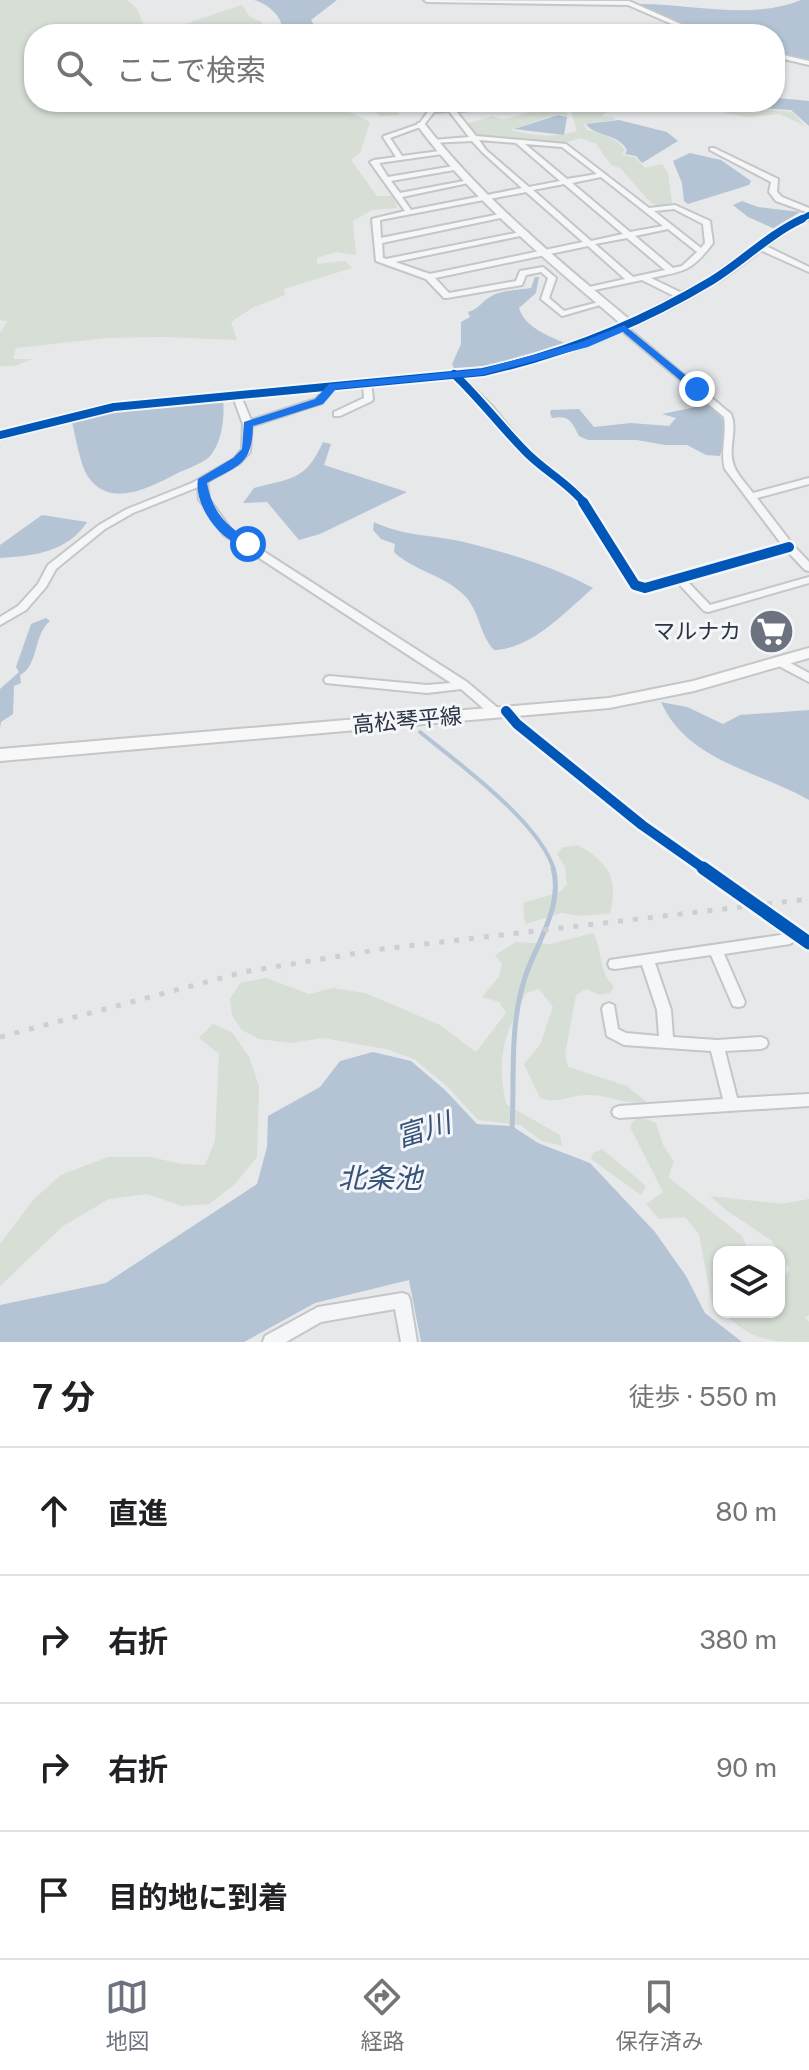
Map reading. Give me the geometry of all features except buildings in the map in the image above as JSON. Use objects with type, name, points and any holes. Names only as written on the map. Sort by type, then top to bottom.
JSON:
[{"type":"main road","name":"高松琴平線","points":[[0,755],[637,698],[694,686],[809,653]]},
{"type":"street","points":[[431,2],[427,0],[629,3],[677,24]]},
{"type":"street","points":[[785,57],[809,63]]},
{"type":"street","points":[[400,158],[386,137],[421,125],[431,112]]},
{"type":"street","points":[[453,112],[473,138],[527,189],[631,280]]},
{"type":"street","points":[[421,125],[454,168],[728,416],[733,430],[726,458],[789,547],[809,568]]},
{"type":"street","points":[[433,142],[473,138],[564,145],[702,252]]},
{"type":"street","points":[[519,142],[671,271]]},
{"type":"street","points":[[0,435],[92,411],[236,394],[483,372],[529,362],[627,327],[683,297],[809,213],[779,199],[773,192],[775,181],[712,149]]},
{"type":"street","points":[[409,212],[374,162],[440,153]]},
{"type":"street","points":[[386,180],[454,168]]},
{"type":"street","points":[[601,175],[376,219],[379,259],[429,277],[447,296],[519,283],[523,273],[543,269],[552,278],[545,299],[562,314],[603,303]]},
{"type":"street","points":[[398,196],[469,182]]},
{"type":"street","points":[[588,290],[685,268],[709,243],[707,223],[675,207],[647,210]]},
{"type":"street","points":[[378,241],[505,215]]},
{"type":"street","points":[[429,277],[667,227]]},
{"type":"street","points":[[387,261],[525,233]]},
{"type":"street","points":[[761,247],[809,270]]},
{"type":"street","points":[[644,277],[683,297]]},
{"type":"street","points":[[454,374],[489,408],[524,451],[576,493],[635,585],[645,588],[789,547]]},
{"type":"street","points":[[337,414],[369,399],[367,383]]},
{"type":"street","points":[[248,424],[319,401],[332,386]]},
{"type":"street","points":[[0,622],[22,608],[42,585],[52,567],[102,527],[130,511],[202,481],[237,461],[247,450],[248,424],[236,394]]},
{"type":"street","points":[[202,481],[204,499],[228,533],[463,685],[517,724],[642,825],[809,943]]},
{"type":"street","points":[[753,496],[809,481]]},
{"type":"street","points":[[679,578],[708,609],[809,580]]},
{"type":"street","points":[[779,661],[809,678]]},
{"type":"street","points":[[330,680],[427,689],[463,685]]},
{"type":"street","points":[[615,964],[790,939]]},
{"type":"street","points":[[715,949],[738,1002]]},
{"type":"street","points":[[647,959],[664,1010],[666,1041]]},
{"type":"street","points":[[609,1009],[612,1032],[624,1039],[717,1046],[761,1043]]},
{"type":"street","points":[[717,1046],[731,1104]]},
{"type":"street","points":[[619,1112],[809,1100]]},
{"type":"street","points":[[271,1342],[318,1315],[402,1300],[409,1342]]},
{"type":"shaded area","points":[[0,0],[127,0],[137,9],[143,24],[24,24],[24,112],[349,112],[370,122],[360,153],[351,160],[377,196],[393,196],[397,208],[372,210],[353,221],[356,255],[336,252],[317,258],[317,264],[345,261],[352,268],[284,289],[285,295],[252,308],[231,322],[237,340],[106,338],[16,348],[13,359],[32,359],[15,366],[0,366],[0,333],[8,321],[0,320]]},
{"type":"shaded area","points":[[242,5],[250,17],[262,22],[185,24]]},
{"type":"shaded area","points":[[374,112],[399,112],[399,115],[381,116]]},
{"type":"shaded area","points":[[529,112],[566,112],[569,116],[557,114],[510,130],[553,136],[577,131],[571,112],[608,112],[602,116],[614,117],[615,120],[584,124],[587,130],[613,139],[625,150],[622,155],[635,157],[645,168],[662,164],[668,173],[672,203],[659,206],[651,203],[620,168],[611,165],[596,144],[581,138],[564,143],[481,137],[467,124],[492,116],[509,118]]},
{"type":"shaded area","points":[[723,112],[792,112],[805,126],[780,114],[749,117]]},
{"type":"shaded area","points":[[578,845],[597,858],[609,872],[613,890],[610,913],[582,916],[561,913],[525,924],[523,903],[560,892],[567,884],[565,867],[557,854],[563,847]]},
{"type":"shaded area","points":[[593,933],[602,966],[614,987],[610,993],[599,995],[586,989],[576,995],[565,1054],[568,1067],[627,1086],[647,1102],[590,1095],[552,1100],[540,1098],[524,1064],[540,1045],[553,1007],[539,989],[526,993],[504,1047],[502,1072],[506,1104],[560,1135],[562,1146],[542,1141],[520,1125],[478,1120],[448,1087],[414,1059],[386,1049],[323,1038],[291,1043],[259,1039],[242,1030],[232,1015],[230,999],[240,983],[266,978],[309,994],[333,988],[365,993],[440,1025],[476,1052],[506,1013],[499,1002],[482,997],[499,977],[502,964],[495,955],[516,942],[550,944]]},
{"type":"shaded area","points":[[213,1024],[232,1032],[249,1057],[259,1086],[257,1157],[235,1184],[209,1204],[182,1206],[147,1194],[109,1199],[63,1226],[0,1286],[0,1244],[34,1199],[61,1175],[108,1157],[150,1157],[205,1165],[215,1141],[219,1054],[199,1038]]},
{"type":"shaded area","points":[[637,1116],[656,1123],[663,1145],[674,1162],[668,1177],[742,1236],[746,1246],[713,1246],[713,1305],[699,1234],[685,1217],[659,1219],[646,1204],[663,1192],[630,1127]]},
{"type":"shaded area","points":[[602,1149],[646,1186],[641,1195],[591,1159],[593,1153]]},
{"type":"shaded area","points":[[710,1196],[782,1204],[809,1199],[809,1315],[805,1318],[809,1322],[809,1342],[762,1338],[729,1318],[785,1318],[785,1276],[790,1269],[785,1261],[785,1246],[775,1246]]},
{"type":"water","points":[[254,0],[337,0],[311,20],[313,24],[281,24],[265,5]]},
{"type":"water","points":[[809,0],[809,61],[785,55],[785,24],[684,24],[636,4],[719,10],[781,6]]},
{"type":"water","points":[[785,99],[809,101],[809,126],[791,110],[785,110]]},
{"type":"water","points":[[558,115],[567,117],[564,135],[514,129]]},
{"type":"water","points":[[619,120],[667,132],[678,141],[642,163],[636,156],[625,154],[627,150],[618,141],[586,124]]},
{"type":"water","points":[[690,153],[721,160],[751,181],[749,185],[688,204],[684,201],[682,183],[673,161]]},
{"type":"water","points":[[742,201],[758,207],[800,212],[775,229],[748,217],[733,205]]},
{"type":"water","points":[[535,277],[539,277],[536,293],[519,308],[522,315],[538,330],[567,344],[489,366],[454,368],[452,364],[461,344],[461,322],[470,317],[468,312],[494,295],[531,288]]},
{"type":"water","points":[[223,399],[219,438],[213,452],[202,462],[146,488],[121,494],[98,487],[86,473],[71,418]]},
{"type":"water","points":[[710,404],[725,427],[720,456],[706,455],[687,445],[637,440],[588,440],[579,436],[569,420],[552,418],[550,413],[551,410],[579,409],[594,427],[631,423],[669,426],[676,418],[662,414]]},
{"type":"water","points":[[323,442],[331,444],[324,465],[407,492],[320,534],[299,540],[267,502],[243,503],[254,488],[287,480],[303,471]]},
{"type":"water","points":[[42,515],[87,522],[60,546],[37,554],[0,558],[0,545]]},
{"type":"water","points":[[374,522],[396,530],[464,542],[514,556],[593,588],[535,636],[508,648],[494,650],[464,595],[394,552],[395,544],[381,539],[373,530]]},
{"type":"water","points":[[46,618],[50,621],[41,634],[30,664],[20,675],[21,683],[14,686],[13,714],[1,722],[0,728],[0,689],[19,672],[16,667],[31,624]]},
{"type":"water","points":[[661,702],[687,707],[723,724],[740,715],[809,710],[809,800],[706,751],[673,722]]},
{"type":"water","name":"北条池","points":[[373,1052],[411,1061],[445,1090],[477,1124],[512,1126],[538,1143],[590,1163],[655,1232],[686,1276],[705,1313],[742,1342],[421,1342],[409,1280],[315,1303],[244,1342],[0,1342],[0,1305],[106,1283],[257,1184],[267,1147],[268,1116],[320,1087],[340,1061]]},
{"type":"waterway","points":[[420,732],[516,814],[546,852],[554,870]]},
{"type":"waterway","points":[[512,1130],[517,1008],[528,969],[553,907],[553,868]]},
{"type":"railway","points":[[0,1037],[244,972],[382,949],[809,899]]},
{"type":"cycle path","points":[[0,435],[114,407],[483,372],[544,357],[630,324],[686,296],[809,215]]},
{"type":"cycle path","points":[[454,374],[489,408],[524,451],[576,493],[635,585],[645,588],[789,547]]},
{"type":"cycle path","points":[[506,711],[517,724],[642,825],[809,943]]},
{"type":"place","name":"マルナカ","points":[[772,631]]},
{"type":"route","points":[[248,544],[228,533],[218,523],[204,499],[202,481],[237,461],[247,450],[248,424],[319,401],[332,386],[483,372],[529,362],[624,328],[697,389]]},
{"type":"water label","name":"富川","points":[[423,1129]]}]
